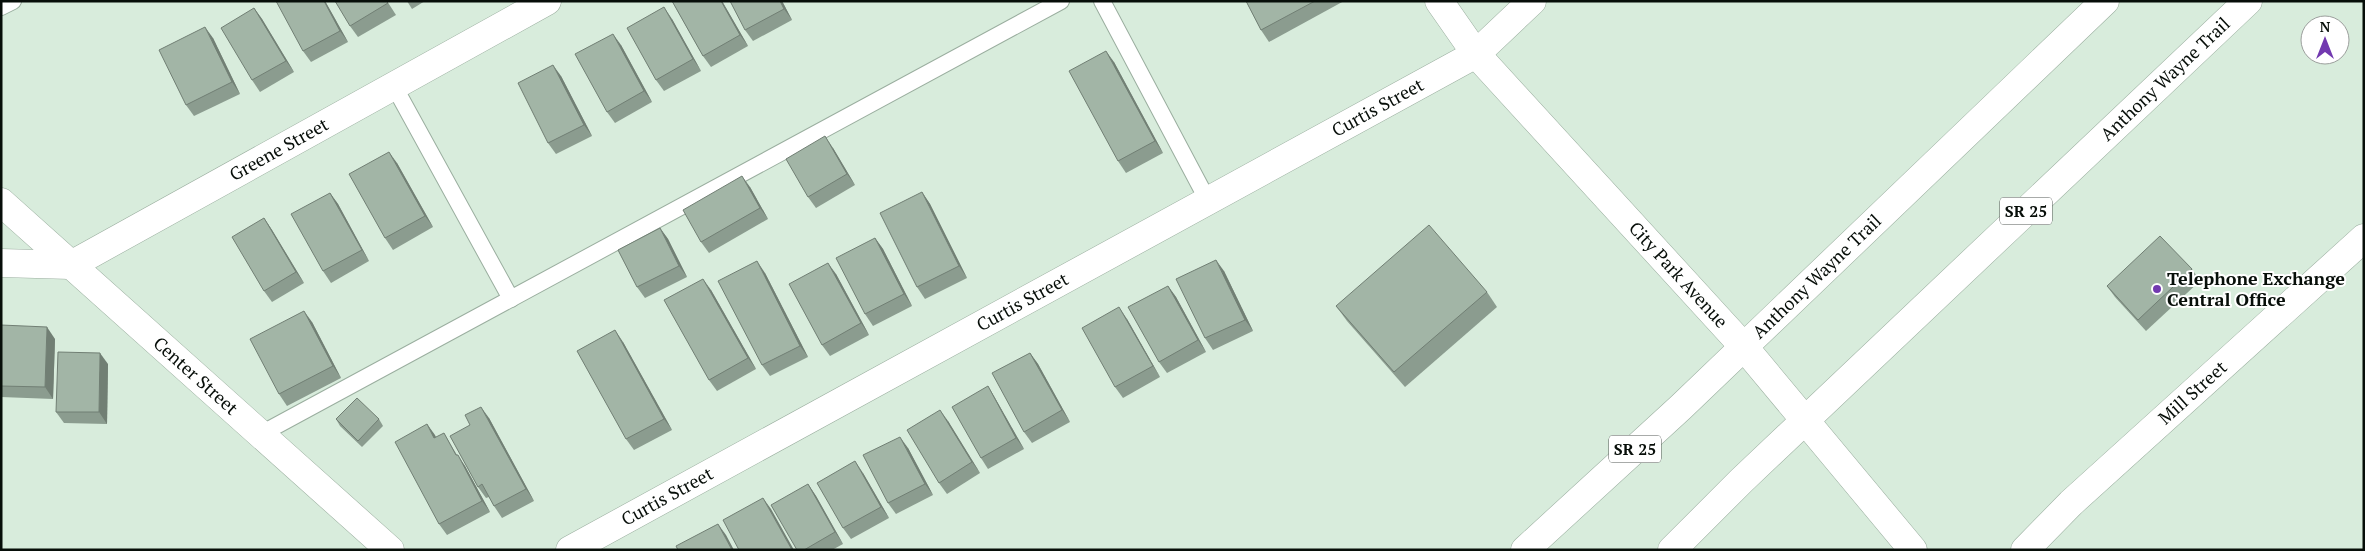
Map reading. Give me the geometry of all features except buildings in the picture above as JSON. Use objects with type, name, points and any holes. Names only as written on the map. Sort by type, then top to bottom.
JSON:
[{"type":"main road","name":"Greene Street","points":[[71,265],[547,1]]},
{"type":"main road","name":"City Park Avenue","points":[[1439,1],[1476,54],[1744,347],[1913,550]]},
{"type":"main road","name":"Curtis Street","points":[[570,550],[1476,54],[1532,1]]},
{"type":"main road","name":"Anthony Wayne Trail","points":[[1525,550],[1744,347],[2105,1]]},
{"type":"main road","name":"Anthony Wayne Trail","points":[[1672,550],[1804,421],[2248,1]]},
{"type":"main road","name":"Center Street","points":[[1,202],[390,550]]},
{"type":"main road","name":"Mill Street","points":[[2025,550],[2071,503],[2364,238]]},
{"type":"main road","points":[[1,263],[71,265]]},
{"type":"lane","points":[[1,7],[12,1]]},
{"type":"lane","points":[[261,434],[1060,1]]},
{"type":"lane","points":[[1102,1],[1208,201]]},
{"type":"lane","points":[[394,86],[511,299]]},
{"type":"place","name":"Telephone Exchange Central Office","points":[[2157,289]]}]
